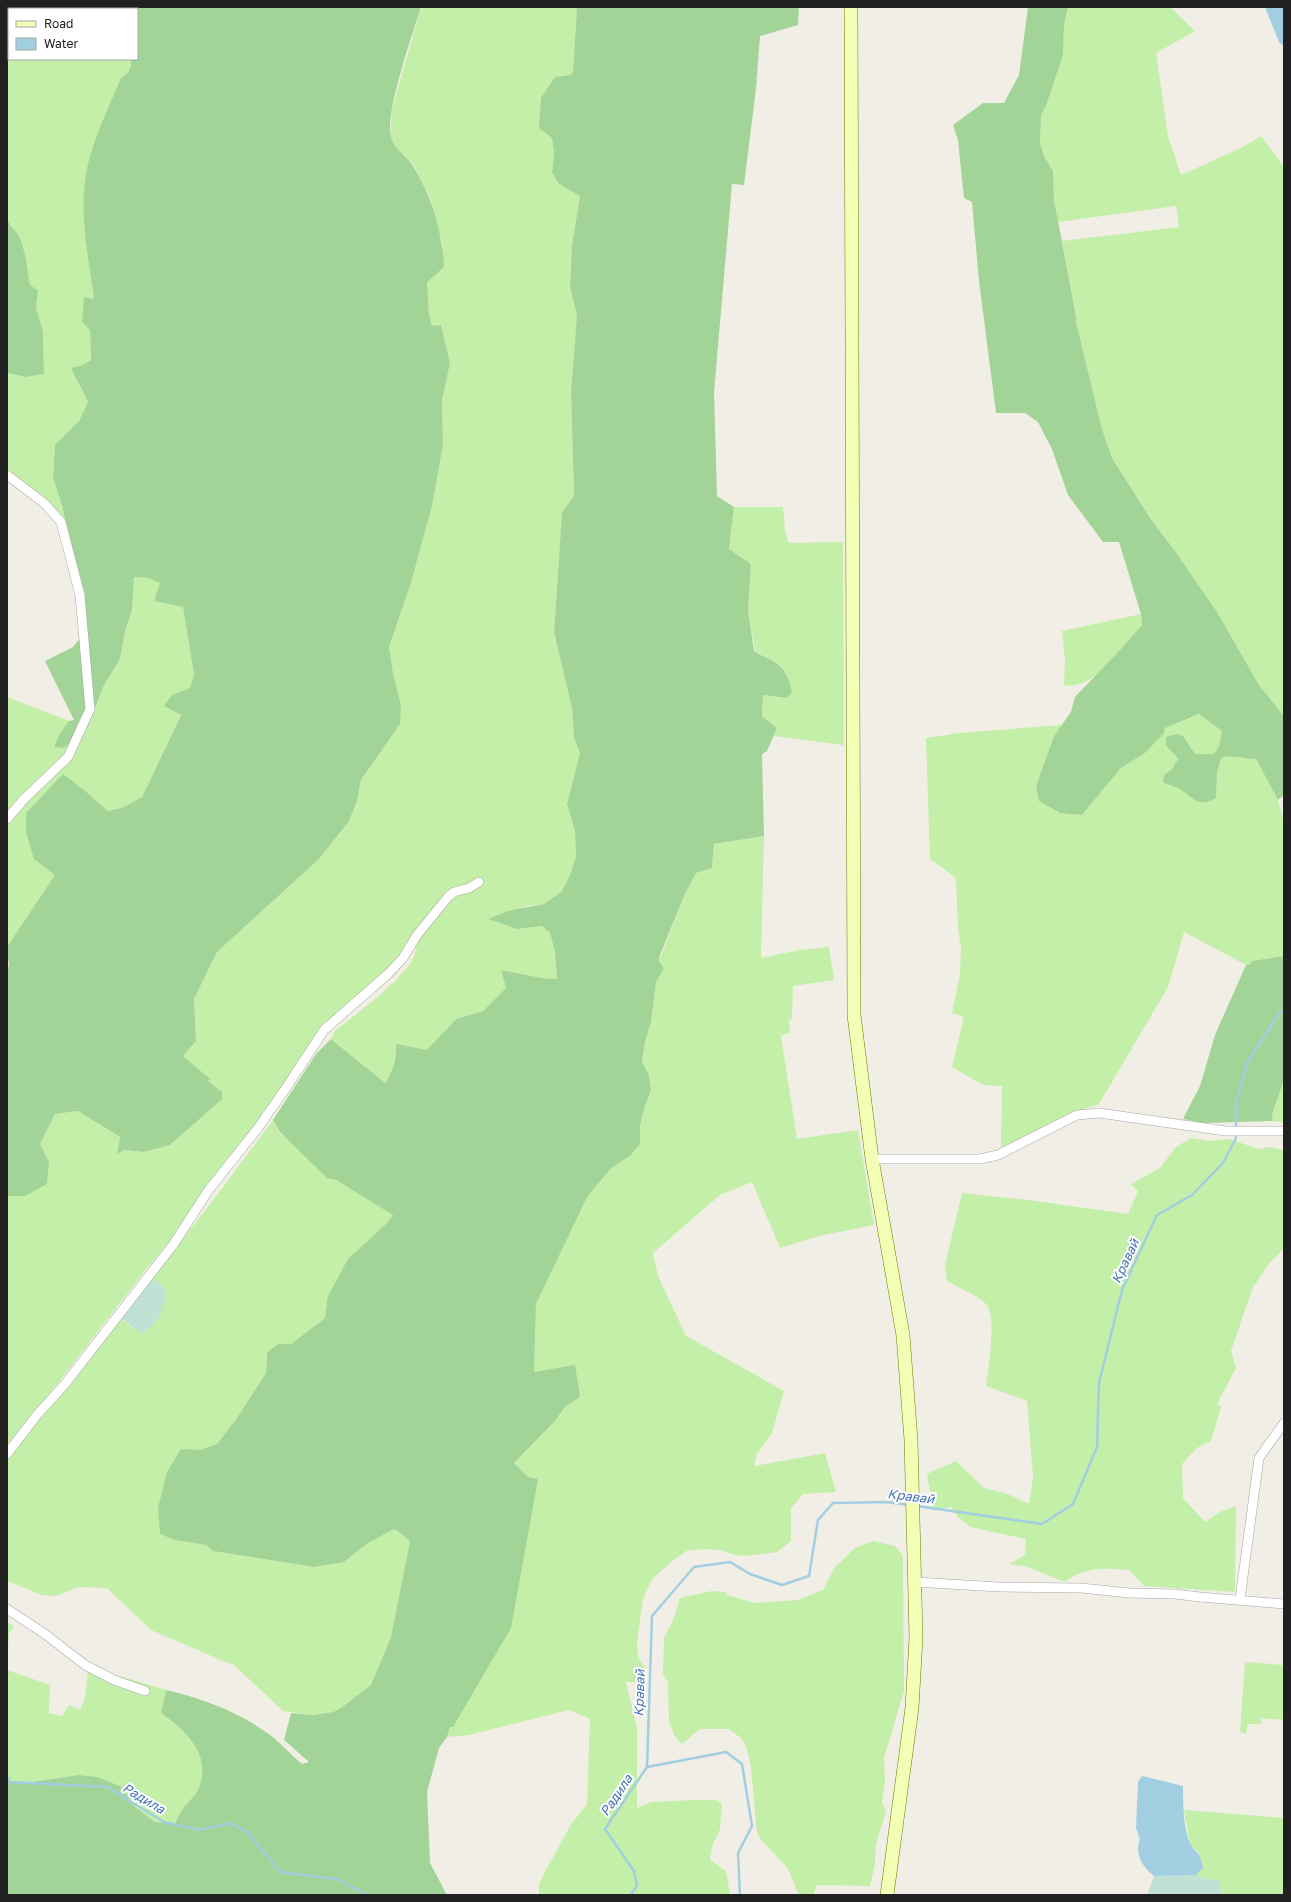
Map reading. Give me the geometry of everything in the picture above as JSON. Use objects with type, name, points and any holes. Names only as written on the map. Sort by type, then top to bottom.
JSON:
[{"type":"street","points":[[850,7],[854,1014],[872,1159],[903,1335],[911,1440],[915,1582],[916,1637],[912,1708],[887,1895]]},
{"type":"street","points":[[7,819],[24,799],[68,757],[90,709],[80,595],[61,522],[44,503],[9,479]]},
{"type":"street","points":[[7,1454],[36,1416],[65,1384],[172,1245],[208,1191],[258,1128],[324,1030],[388,974],[403,958],[417,935],[448,897],[454,892],[469,888],[479,882]]},
{"type":"street","points":[[872,1159],[980,1159],[998,1155],[1077,1116],[1099,1113],[1226,1131],[1284,1131]]},
{"type":"street","points":[[1240,1599],[1259,1458],[1284,1422]]},
{"type":"street","points":[[915,1582],[999,1587],[1081,1588],[1129,1593],[1175,1594],[1240,1599],[1284,1604]]},
{"type":"street","points":[[7,1609],[45,1634],[85,1665],[114,1680],[145,1691]]},
{"type":"green space","points":[[7,7],[37,7],[40,8],[8,8],[8,60],[131,60],[132,65],[84,213],[94,299],[85,297],[90,330],[91,360],[83,365],[71,368],[88,402],[79,421],[55,445],[53,478],[62,505],[68,533],[27,488],[7,475],[7,373],[26,377],[44,374],[43,331],[36,308],[38,290],[30,284],[20,239],[7,218]]},
{"type":"green space","points":[[128,7],[128,8],[56,8]]},
{"type":"green space","points":[[421,7],[577,7],[573,72],[552,137],[554,154],[552,173],[559,184],[580,196],[572,245],[570,287],[577,315],[571,391],[574,496],[562,512],[554,632],[572,708],[574,738],[580,753],[567,804],[575,831],[576,856],[571,873],[562,891],[544,904],[528,906],[489,919],[517,929],[542,926],[550,933],[555,952],[557,979],[542,978],[501,970],[506,988],[483,1011],[456,1019],[427,1050],[397,1056],[393,1069],[385,1083],[331,1039],[335,1031],[383,992],[406,969],[413,958],[416,948],[413,948],[392,978],[327,1032],[191,1216],[147,1268],[41,1405],[7,1445],[7,1196],[25,1196],[49,1162],[40,1144],[55,1114],[78,1111],[120,1137],[117,1153],[124,1150],[144,1152],[170,1145],[194,1123],[222,1092],[208,1081],[209,1079],[183,1056],[196,1041],[194,999],[217,952],[319,859],[349,821],[357,801],[361,780],[400,724],[389,647],[411,583],[432,506],[443,445],[442,401],[450,363],[441,325],[432,327],[429,314],[427,282],[443,246],[430,197],[413,164],[394,145],[390,136],[392,109]]},
{"type":"green space","points":[[421,7],[395,93],[390,126],[393,142],[410,162],[426,189],[435,214],[441,240],[444,267],[427,282],[429,314],[432,326],[441,325],[450,363],[442,401],[443,445],[432,506],[411,583],[389,647],[393,673],[401,706],[400,724],[361,780],[357,801],[349,821],[319,859],[217,952],[194,999],[196,1041],[183,1056],[210,1079],[208,1081],[222,1092],[222,1099],[170,1145],[144,1152],[124,1150],[117,1154],[120,1137],[78,1111],[55,1114],[40,1144],[49,1162],[47,1184],[25,1196],[7,1196],[7,970],[9,966],[7,947],[55,875],[34,859],[26,832],[26,813],[63,774],[108,811],[122,808],[142,797],[181,715],[164,706],[172,695],[190,688],[194,675],[183,607],[154,601],[160,583],[148,578],[134,577],[132,610],[125,631],[120,659],[103,687],[88,727],[64,748],[54,747],[60,733],[69,721],[74,720],[45,661],[73,647],[81,637],[68,533],[62,505],[53,478],[55,445],[79,421],[88,402],[71,368],[83,365],[91,360],[90,330],[82,322],[84,297],[94,299],[84,225],[85,181],[90,155],[110,103],[121,78],[129,70],[131,60],[138,60],[138,8],[128,8]]},
{"type":"green space","points":[[577,7],[799,7],[798,25],[760,36],[756,88],[744,185],[732,184],[714,392],[717,496],[734,507],[729,549],[751,564],[748,610],[754,651],[780,666],[787,675],[792,692],[787,698],[763,695],[762,716],[777,728],[767,751],[762,754],[764,836],[714,844],[712,868],[696,873],[685,894],[660,955],[659,961],[664,969],[656,982],[651,1022],[645,1042],[642,1062],[649,1075],[651,1090],[640,1126],[640,1144],[630,1156],[611,1168],[587,1197],[536,1304],[534,1372],[575,1365],[580,1397],[565,1407],[555,1421],[514,1463],[528,1477],[538,1479],[511,1628],[453,1727],[450,1727],[447,1737],[439,1748],[427,1792],[430,1863],[447,1895],[7,1895],[7,1782],[26,1783],[78,1775],[97,1777],[122,1787],[134,1806],[155,1822],[175,1824],[181,1812],[198,1790],[202,1777],[202,1766],[199,1755],[188,1736],[161,1713],[166,1690],[193,1697],[221,1707],[247,1720],[274,1738],[302,1764],[309,1762],[284,1740],[291,1713],[313,1715],[333,1712],[341,1708],[371,1685],[391,1637],[410,1541],[394,1529],[368,1543],[344,1562],[314,1567],[213,1551],[206,1545],[175,1540],[160,1534],[158,1508],[167,1472],[181,1449],[200,1450],[217,1444],[237,1418],[266,1373],[267,1353],[278,1344],[291,1344],[325,1318],[328,1296],[348,1259],[386,1224],[393,1215],[336,1180],[327,1178],[280,1132],[273,1120],[316,1054],[331,1039],[385,1083],[394,1065],[396,1044],[427,1050],[456,1019],[483,1011],[506,988],[501,970],[542,978],[557,979],[555,952],[550,933],[542,926],[517,929],[488,919],[508,911],[544,904],[562,891],[571,873],[576,856],[575,831],[567,804],[580,753],[574,738],[572,708],[554,632],[562,512],[574,496],[571,391],[577,315],[570,287],[572,245],[580,196],[559,184],[552,173],[554,154],[552,138],[539,128],[541,98],[555,77],[571,75],[573,72]]},
{"type":"green space","points":[[1028,7],[1068,7],[1064,25],[1063,55],[1047,103],[1041,116],[1040,143],[1044,156],[1053,171],[1054,200],[1076,322],[1102,429],[1112,458],[1150,518],[1175,551],[1217,612],[1259,685],[1284,716],[1284,795],[1278,800],[1256,759],[1234,757],[1221,758],[1217,773],[1216,798],[1210,801],[1196,801],[1180,789],[1163,782],[1164,775],[1172,769],[1178,759],[1166,745],[1166,737],[1177,734],[1183,736],[1195,754],[1214,754],[1219,746],[1222,731],[1199,714],[1165,728],[1164,733],[1145,753],[1121,768],[1082,815],[1060,813],[1039,801],[1036,786],[1054,736],[1071,712],[1075,697],[1142,625],[1141,614],[1119,542],[1103,542],[1068,495],[1052,449],[1038,422],[1025,413],[996,413],[979,281],[972,202],[964,198],[958,140],[953,125],[983,103],[1004,103],[1019,75]]},
{"type":"green space","points":[[1068,7],[1170,7],[1195,31],[1156,53],[1168,136],[1181,175],[1243,147],[1261,136],[1284,167],[1284,716],[1259,685],[1217,612],[1175,551],[1150,518],[1112,458],[1102,429],[1076,322],[1062,241],[1179,227],[1176,206],[1058,222],[1054,199],[1053,171],[1044,156],[1040,143],[1041,116],[1047,103],[1063,55],[1064,25]]},
{"type":"green space","points":[[7,218],[22,243],[27,264],[29,282],[31,286],[38,290],[36,308],[43,331],[44,374],[26,377],[7,373]]},
{"type":"green space","points":[[734,507],[783,507],[788,543],[843,542],[844,745],[774,736],[777,728],[762,716],[763,695],[787,698],[787,674],[780,665],[755,651],[748,610],[751,564],[729,549]]},
{"type":"green space","points":[[134,577],[148,578],[161,583],[154,601],[183,607],[194,675],[190,689],[172,695],[181,714],[142,797],[122,808],[108,811],[83,789],[63,775],[56,875],[7,947],[7,697],[69,721],[60,733],[88,728],[103,687],[120,659],[125,631],[132,610]]},
{"type":"green space","points":[[1141,614],[1142,625],[1108,665],[1086,681],[1075,685],[1064,685],[1065,660],[1062,631]]},
{"type":"green space","points":[[1200,714],[1222,731],[1219,746],[1214,754],[1195,754],[1183,736],[1174,755],[1178,759],[1172,769],[1164,775],[1168,785],[1216,798],[1217,773],[1221,758],[1234,757],[1256,759],[1278,800],[1284,822],[1284,956],[1246,965],[1184,932],[1168,987],[1099,1104],[1075,1112],[1001,1148],[1002,1086],[983,1085],[952,1067],[964,1017],[952,1013],[960,974],[961,948],[958,928],[956,878],[930,859],[926,738],[959,733],[1062,725],[1054,736],[1036,786],[1039,801],[1060,813],[1082,815],[1121,768],[1145,753],[1165,728]]},
{"type":"green space","points":[[764,836],[761,958],[800,950],[829,947],[834,980],[793,986],[792,1019],[789,1020],[790,1032],[781,1036],[797,1139],[858,1130],[874,1225],[819,1236],[780,1248],[752,1182],[720,1195],[653,1253],[658,1276],[686,1336],[784,1391],[772,1433],[757,1454],[754,1466],[825,1453],[836,1492],[803,1494],[791,1508],[791,1541],[777,1552],[745,1556],[735,1555],[720,1550],[705,1549],[686,1551],[652,1579],[643,1599],[637,1642],[638,1657],[647,1671],[641,1686],[635,1682],[626,1682],[637,1728],[637,1808],[651,1802],[716,1800],[722,1804],[720,1829],[712,1847],[710,1860],[726,1871],[730,1895],[539,1895],[539,1883],[570,1826],[587,1804],[590,1719],[569,1710],[469,1735],[447,1737],[538,1479],[528,1477],[514,1463],[555,1421],[565,1407],[580,1397],[534,1373],[536,1304],[587,1196],[611,1168],[630,1156],[640,1144],[640,1126],[651,1090],[649,1075],[642,1062],[645,1042],[651,1022],[656,982],[664,969],[659,961],[685,894],[696,873],[712,868],[714,844]]},
{"type":"green space","points":[[1284,956],[1284,1080],[1272,1114],[1273,1121],[1203,1123],[1183,1119],[1200,1086],[1215,1035],[1246,965],[1251,964],[1252,961]]},
{"type":"green space","points":[[1284,1080],[1284,1123],[1273,1121],[1272,1114]]},
{"type":"green space","points":[[273,1120],[280,1133],[336,1180],[393,1214],[325,1318],[291,1344],[278,1345],[267,1353],[266,1373],[237,1418],[217,1444],[200,1450],[167,1472],[167,1474],[175,1540],[206,1545],[213,1551],[314,1567],[344,1562],[368,1543],[393,1529],[410,1541],[391,1637],[371,1685],[341,1708],[333,1712],[313,1715],[283,1711],[235,1666],[151,1630],[107,1588],[79,1587],[56,1596],[42,1595],[7,1581],[7,1458],[120,1317],[133,1328],[151,1278],[208,1207]]},
{"type":"green space","points":[[1191,1138],[1208,1141],[1229,1139],[1259,1149],[1269,1147],[1284,1150],[1284,1248],[1269,1264],[1253,1287],[1231,1351],[1236,1368],[1217,1404],[1221,1407],[1211,1441],[1197,1448],[1182,1464],[1183,1498],[1205,1522],[1220,1512],[1236,1506],[1235,1592],[1144,1586],[1129,1570],[1120,1569],[1095,1569],[1080,1573],[1064,1582],[1028,1567],[1009,1564],[1025,1555],[1026,1539],[970,1527],[958,1517],[951,1507],[933,1511],[927,1474],[956,1461],[984,1488],[1008,1494],[1029,1504],[1033,1477],[1027,1401],[986,1386],[992,1329],[989,1309],[985,1303],[977,1297],[947,1281],[945,1265],[962,1193],[1028,1200],[1128,1214],[1138,1191],[1131,1184],[1160,1168],[1176,1147]]},
{"type":"green space","points":[[151,1278],[160,1283],[166,1292],[162,1311],[156,1321],[142,1334],[120,1317]]},
{"type":"green space","points":[[873,1541],[895,1546],[903,1556],[904,1691],[884,1758],[885,1782],[882,1803],[886,1811],[876,1844],[875,1864],[870,1886],[817,1885],[813,1895],[797,1895],[798,1893],[787,1867],[761,1840],[757,1833],[751,1768],[748,1752],[742,1739],[729,1729],[700,1729],[682,1744],[676,1738],[669,1722],[668,1682],[663,1674],[664,1638],[673,1620],[680,1598],[712,1591],[726,1592],[727,1595],[755,1603],[798,1600],[823,1590],[835,1567],[855,1548]]},
{"type":"green space","points":[[7,1622],[14,1626],[9,1633],[7,1664]]},
{"type":"green space","points":[[1245,1662],[1284,1665],[1284,1720],[1260,1718],[1262,1724],[1248,1724],[1246,1734],[1240,1732]]},
{"type":"green space","points":[[7,1670],[50,1685],[49,1713],[62,1716],[69,1705],[80,1710],[85,1698],[88,1670],[124,1677],[166,1690],[161,1713],[188,1736],[199,1755],[202,1766],[202,1777],[198,1790],[181,1812],[175,1824],[155,1822],[134,1806],[122,1787],[78,1775],[26,1783],[7,1782]]},
{"type":"green space","points":[[1184,1810],[1284,1818],[1284,1895],[1221,1895],[1219,1880],[1204,1879],[1196,1875],[1203,1868],[1198,1852],[1190,1845]]},
{"type":"green space","points":[[1196,1875],[1204,1879],[1219,1880],[1221,1895],[1147,1895],[1154,1876]]},
{"type":"water","points":[[1265,7],[1284,7],[1284,47],[1279,42]]},
{"type":"water","points":[[1142,1776],[1183,1786],[1186,1830],[1192,1846],[1201,1858],[1203,1868],[1196,1875],[1154,1876],[1143,1864],[1138,1850],[1140,1839],[1136,1828],[1138,1782]]},
{"type":"waterway","name":"Кравай","points":[[917,1506],[1042,1524],[1073,1504],[1097,1447],[1099,1383],[1122,1290],[1157,1215],[1192,1195],[1223,1163],[1236,1138],[1236,1104],[1247,1063],[1280,1012],[1284,1010]]},
{"type":"waterway","name":"Кравай","points":[[740,1895],[738,1853],[752,1826],[742,1764],[726,1752],[647,1767],[652,1616],[694,1567],[730,1562],[750,1574],[782,1585],[809,1576],[818,1520],[833,1503],[887,1502],[908,1505]]},
{"type":"waterway","name":"Радила","points":[[630,1895],[637,1886],[634,1871],[605,1829],[647,1767]]},
{"type":"waterway","name":"Радила","points":[[7,1777],[10,1782],[107,1787],[164,1822],[200,1830],[230,1823],[247,1832],[281,1872],[337,1879],[367,1895]]}]
